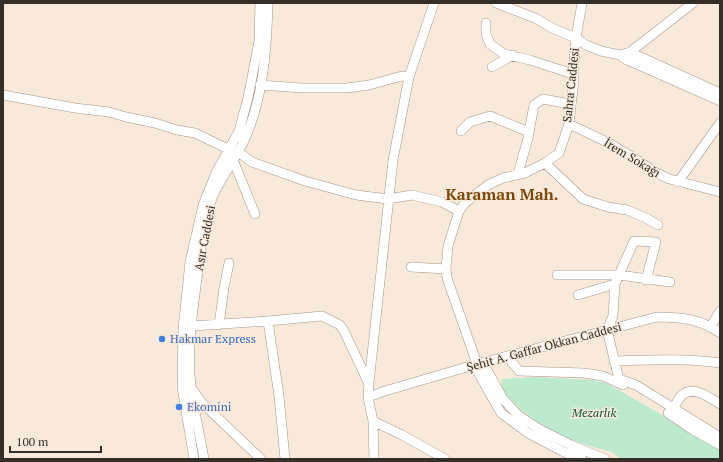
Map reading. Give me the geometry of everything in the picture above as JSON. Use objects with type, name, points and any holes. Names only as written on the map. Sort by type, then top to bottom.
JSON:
[{"type":"street","name":"Asır Caddesi","points":[[204,459],[191,387],[191,326],[203,234],[213,197],[233,160],[248,98],[259,41],[260,3]]},
{"type":"street","name":"Asır Caddesi","points":[[194,459],[182,386],[183,330],[190,262],[202,205],[216,173],[234,151],[242,144],[255,110],[267,34],[268,3]]},
{"type":"street","points":[[374,459],[373,421],[368,397],[393,160],[408,77],[434,3]]},
{"type":"street","points":[[496,3],[535,18],[552,28],[576,38],[586,45],[601,51],[620,55],[627,60],[720,101]]},
{"type":"street","name":"Sahra Caddesi","points":[[582,3],[576,38],[573,74],[574,80],[570,104],[569,124],[559,153],[545,163],[525,173],[503,178],[488,185],[465,203],[459,211],[448,246],[446,269],[447,278],[477,364],[479,374],[501,413],[528,433],[564,452],[582,459]]},
{"type":"street","points":[[620,55],[630,52],[693,3]]},
{"type":"street","points":[[486,23],[486,34],[490,44],[504,54],[530,60],[573,74]]},
{"type":"street","points":[[630,52],[720,93]]},
{"type":"street","points":[[492,67],[513,56]]},
{"type":"street","points":[[260,85],[302,88],[347,88],[369,85],[402,76],[408,77]]},
{"type":"street","points":[[3,95],[75,108],[109,112],[155,123],[195,134],[234,151],[252,162],[305,181],[356,195],[388,199],[412,196],[442,202],[459,211]]},
{"type":"street","points":[[518,174],[529,132],[534,105],[543,100],[570,104]]},
{"type":"street","points":[[461,132],[470,122],[490,116],[529,132]]},
{"type":"street","points":[[678,182],[720,123]]},
{"type":"street","name":"İrem Sokağı","points":[[569,124],[609,143],[655,172],[669,179],[720,192]]},
{"type":"street","points":[[233,160],[255,214]]},
{"type":"street","points":[[545,163],[583,199],[608,207],[627,210],[658,225]]},
{"type":"street","points":[[646,280],[656,242],[634,241],[617,280],[613,316],[607,330],[619,379],[636,385],[720,437]]},
{"type":"street","points":[[219,325],[229,263]]},
{"type":"street","points":[[411,267],[446,269]]},
{"type":"street","points":[[557,275],[617,280],[670,282]]},
{"type":"street","points":[[578,295],[617,280]]},
{"type":"street","points":[[711,326],[720,311]]},
{"type":"street","points":[[191,326],[322,316],[340,325],[369,383]]},
{"type":"street","name":"Şehit A. Gaffar Okkan Caddesi","points":[[368,397],[477,364],[657,317],[691,318],[711,326],[720,333]]},
{"type":"street","points":[[268,321],[279,396],[285,459]]},
{"type":"street","points":[[508,357],[519,371],[584,373],[603,376],[643,396],[693,430],[720,445]]},
{"type":"street","points":[[614,361],[654,360],[720,363]]},
{"type":"street","name":"Sahra Caddesi","points":[[477,364],[487,370],[503,399],[519,416],[539,429],[571,445],[605,459]]},
{"type":"street","points":[[191,387],[201,402],[261,459]]},
{"type":"street","points":[[673,409],[682,395],[690,392],[702,393],[720,404]]},
{"type":"street","points":[[373,421],[445,459]]},
{"type":"green space","name":"Mezarlık","points":[[536,377],[592,380],[606,383],[720,448],[720,459],[622,459],[611,452],[570,440],[540,424],[520,409],[503,391],[501,379]]},
{"type":"place","name":"Hakmar Express","points":[[162,339]]},
{"type":"place","name":"Ekomini","points":[[179,407]]},
{"type":"district","name":"Karaman Mah.","points":[[502,194]]}]
